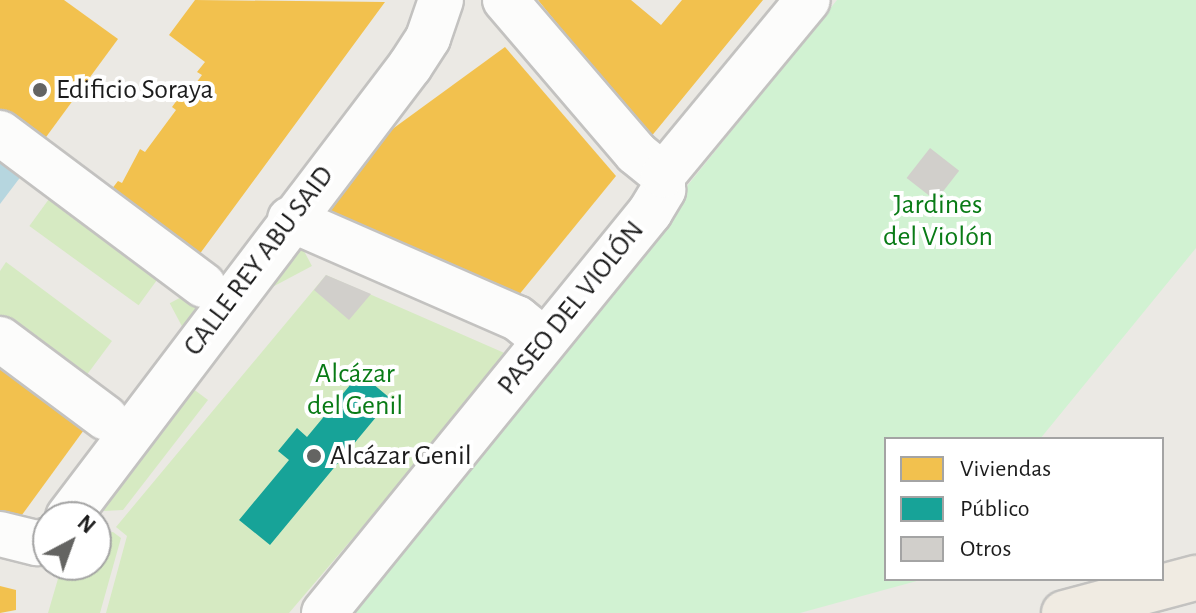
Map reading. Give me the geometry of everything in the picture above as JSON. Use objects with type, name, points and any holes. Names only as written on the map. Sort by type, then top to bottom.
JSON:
[{"type":"main road","points":[[1064,613],[1196,578]]},
{"type":"street","name":"CALLE REY ABU SAID","points":[[80,501],[290,219],[410,66],[428,38],[441,0]]},
{"type":"street","points":[[505,0],[636,153],[663,175]]},
{"type":"street","name":"PASEO DEL VIOLÓN","points":[[324,613],[650,212],[663,190],[663,175],[808,0]]},
{"type":"street","points":[[0,133],[203,285]]},
{"type":"street","points":[[290,219],[517,318],[544,340]]},
{"type":"street","points":[[0,339],[106,418]]},
{"type":"street","points":[[0,534],[32,542]]},
{"type":"green space","name":"Jardines del Violón","points":[[837,0],[1196,0],[1196,248],[1042,437],[884,437],[884,581],[917,581],[800,613],[343,613]]},
{"type":"green space","points":[[57,188],[166,267],[139,305],[29,226]]},
{"type":"green space","points":[[296,236],[312,266],[186,333],[170,303]]},
{"type":"green space","points":[[6,262],[112,341],[83,380],[0,318],[0,271]]},
{"type":"green space","name":"Alcázar del Genil","points":[[326,275],[509,355],[289,613],[106,613],[127,536],[116,527]]},
{"type":"green space","points":[[184,382],[208,400],[123,510],[112,511],[112,501],[92,501]]},
{"type":"green space","points":[[112,532],[121,538],[112,570]]},
{"type":"green space","points":[[57,581],[109,581],[100,613],[48,613]]},
{"type":"water","points":[[0,146],[28,167],[0,204]]},
{"type":"building: Viviendas","name":"Edificio Soraya","points":[[0,0],[64,0],[118,39],[38,148],[0,121]]},
{"type":"building: Viviendas","points":[[195,0],[385,2],[196,259],[111,190],[118,181],[122,183],[140,149],[145,152],[176,110],[172,107],[180,96],[184,99],[202,75],[197,72],[205,62],[169,35]]},
{"type":"building: Viviendas","points":[[538,0],[631,0],[661,25],[682,0],[763,0],[650,138]]},
{"type":"building: Viviendas","points":[[505,47],[616,176],[505,312],[312,215],[365,149]]},
{"type":"building: Viviendas","points":[[0,355],[89,423],[19,519],[0,513]]},
{"type":"building: Viviendas","points":[[0,586],[16,590],[16,610],[0,613]]},
{"type":"building: Público","name":"Alcázar Genil","points":[[360,373],[391,399],[270,545],[239,520],[289,460],[278,451],[297,428],[307,437]]},
{"type":"building: Otros","points":[[930,148],[959,171],[936,201],[907,178]]},
{"type":"building: Otros","points":[[326,275],[371,294],[349,320],[314,290]]},
{"type":"place","name":"Edificio Soraya","points":[[40,90]]},
{"type":"place","name":"Alcázar Genil","points":[[314,456]]}]
